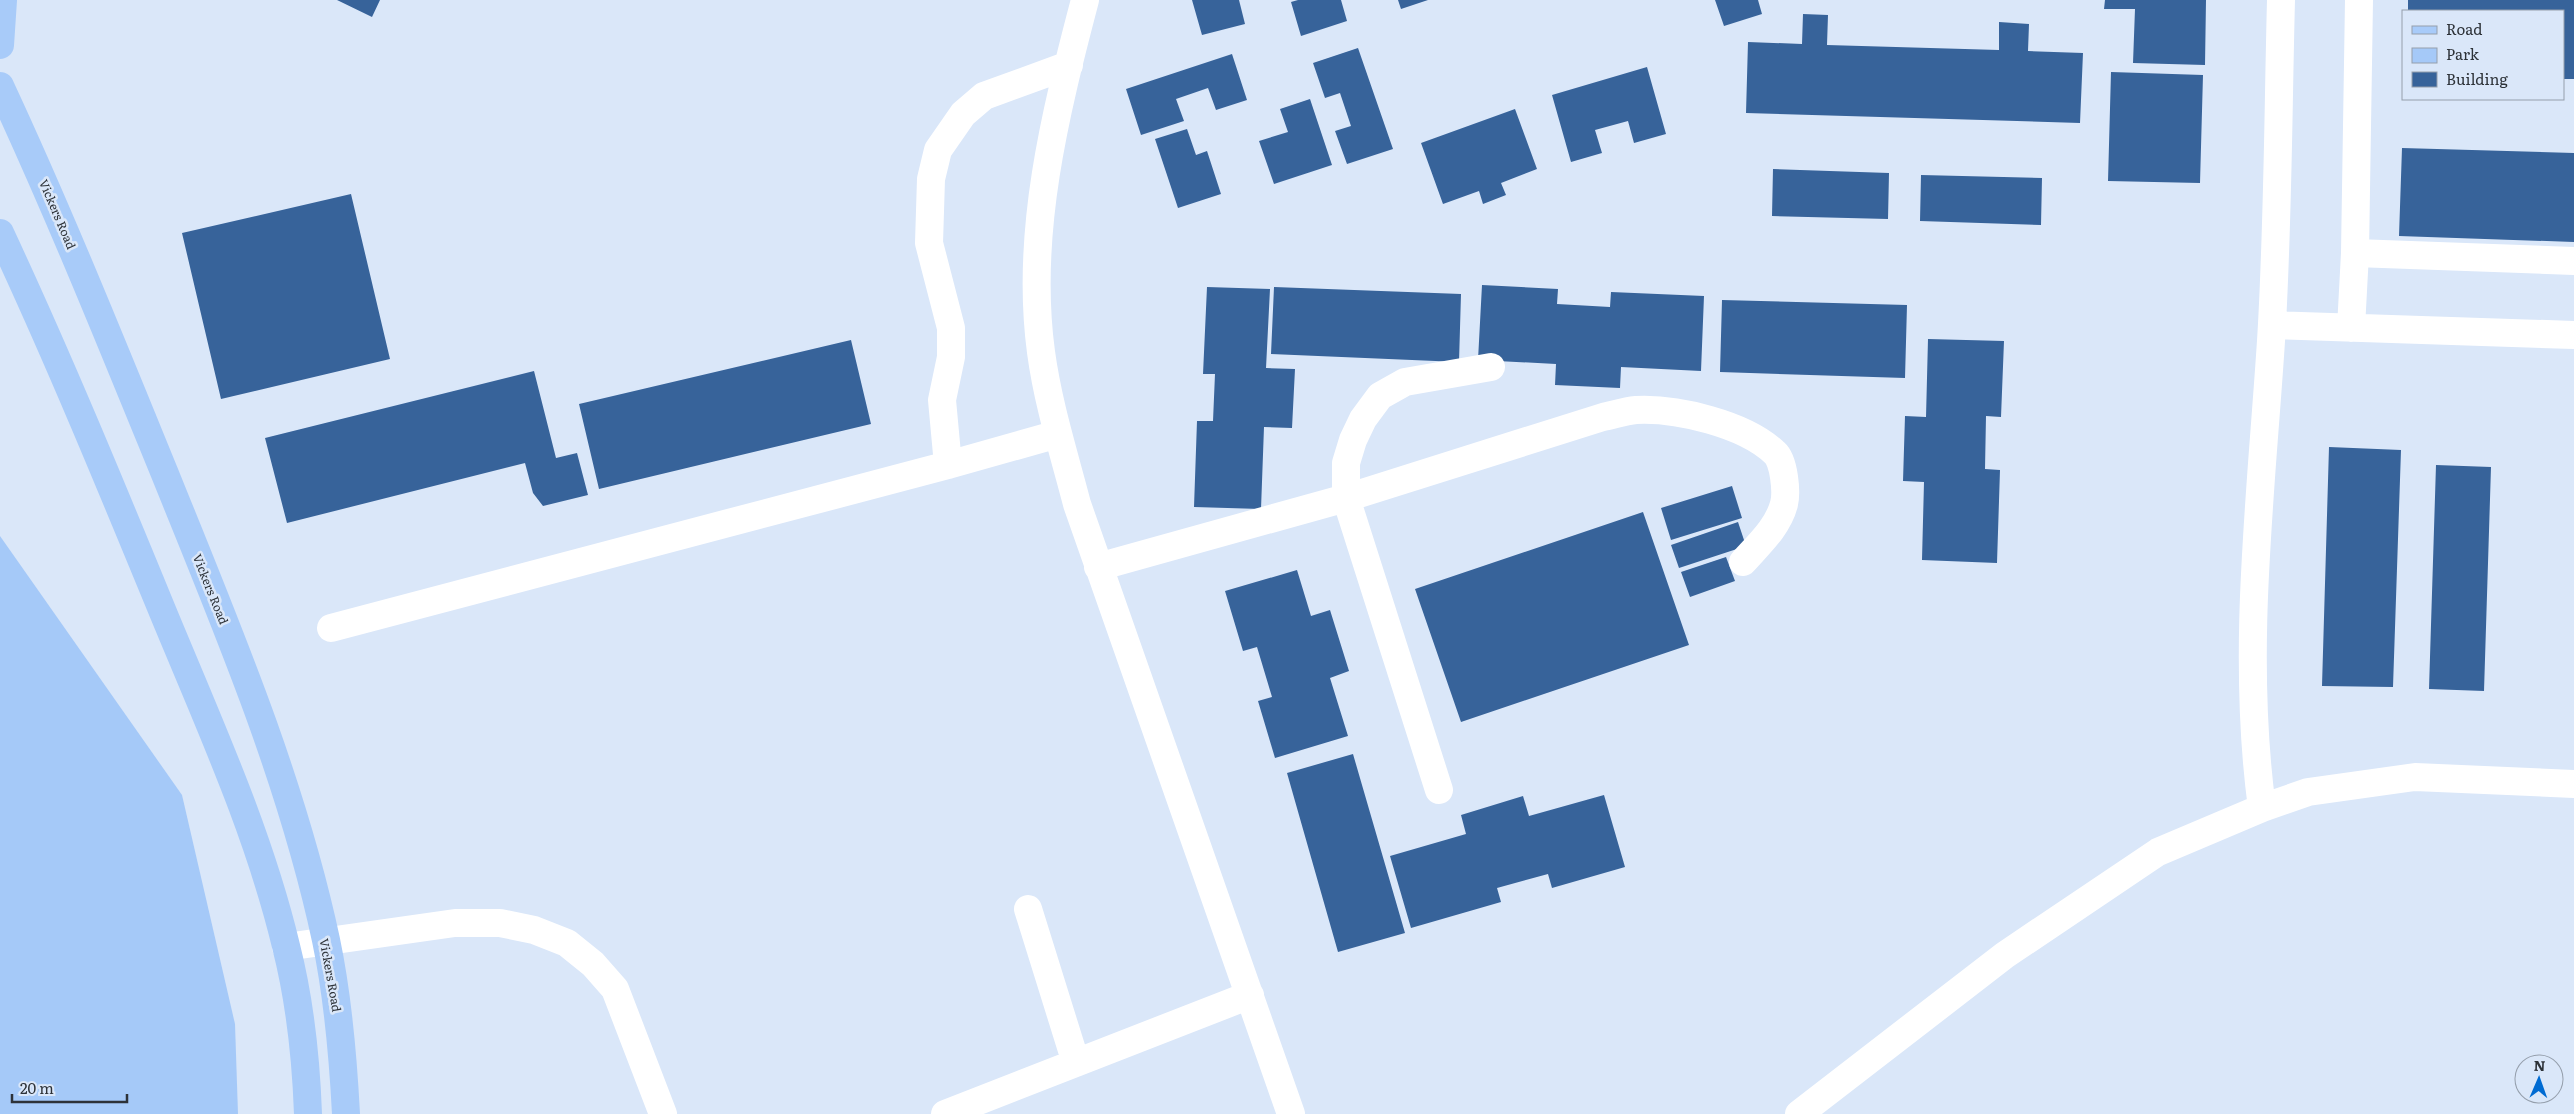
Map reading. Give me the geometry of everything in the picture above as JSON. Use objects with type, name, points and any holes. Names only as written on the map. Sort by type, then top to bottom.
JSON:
[{"type":"main road","points":[[0,45],[3,0]]},
{"type":"main road","name":"Vickers Road","points":[[0,86],[78,261],[219,608],[268,737],[310,874],[326,942],[342,1044],[346,1114]]},
{"type":"main road","points":[[0,233],[93,444],[212,733],[256,846],[286,946],[306,1061],[308,1114]]},
{"type":"street","points":[[1085,0],[1043,186],[1036,287],[1041,353],[1058,434],[1077,504],[1291,1114]]},
{"type":"street","points":[[2262,808],[2254,753],[2253,605],[2272,325],[2281,0]]},
{"type":"street","points":[[2351,328],[2355,253],[2359,0]]},
{"type":"street","points":[[948,465],[942,400],[951,357],[950,328],[929,243],[931,179],[938,150],[963,114],[984,96],[1069,65]]},
{"type":"street","points":[[2355,253],[2574,261]]},
{"type":"street","points":[[2272,325],[2574,335]]},
{"type":"street","points":[[1439,790],[1346,498],[1346,463],[1353,440],[1363,419],[1380,396],[1405,382],[1491,367]]},
{"type":"street","points":[[1098,567],[1346,498],[1603,417],[1636,410],[1698,417],[1745,433],[1777,454],[1785,480],[1784,503],[1774,527],[1743,562]]},
{"type":"street","points":[[331,628],[948,465],[1058,434]]},
{"type":"street","points":[[1799,1114],[2005,955],[2158,852],[2262,808],[2308,792],[2416,777],[2574,784]]},
{"type":"street","points":[[1028,910],[1076,1062]]},
{"type":"street","points":[[286,946],[326,942],[455,922],[500,923],[534,930],[567,943],[593,964],[615,989],[663,1114]]},
{"type":"street","points":[[945,1114],[1250,995]]},
{"type":"green space","points":[[0,536],[182,795],[235,1024],[238,1114],[0,1114]]},
{"type":"building","points":[[337,0],[380,0],[372,17]]},
{"type":"building","points":[[1192,0],[1239,0],[1245,24],[1202,35]]},
{"type":"building","points":[[1298,0],[1341,0],[1347,21],[1301,36],[1291,2]]},
{"type":"building","points":[[1398,0],[1428,0],[1401,9]]},
{"type":"building","points":[[1715,0],[1758,0],[1762,14],[1724,26]]},
{"type":"building","points":[[2105,0],[2206,0],[2205,65],[2133,63],[2135,9],[2104,9]]},
{"type":"building","points":[[2408,0],[2574,0],[2574,79],[2564,79],[2564,10],[2408,10]]},
{"type":"building","points":[[1803,14],[1828,15],[1827,45],[1999,50],[1999,22],[2029,24],[2028,51],[2083,53],[2080,123],[1746,113],[1748,42],[1802,44]]},
{"type":"building","points":[[1358,48],[1393,149],[1347,164],[1335,131],[1351,126],[1340,93],[1325,98],[1313,63]]},
{"type":"building","points":[[1232,54],[1247,100],[1216,110],[1208,88],[1176,99],[1184,121],[1141,135],[1126,89]]},
{"type":"building","points":[[1647,67],[1666,134],[1634,143],[1628,121],[1595,130],[1602,153],[1571,162],[1552,95]]},
{"type":"building","points":[[2111,72],[2203,75],[2200,183],[2108,181]]},
{"type":"building","points":[[1310,99],[1332,165],[1274,184],[1259,141],[1288,132],[1280,109]]},
{"type":"building","points":[[1515,109],[1537,169],[1501,183],[1506,195],[1483,204],[1479,191],[1443,204],[1421,143]]},
{"type":"building","points":[[1187,129],[1196,155],[1207,151],[1221,194],[1178,208],[1155,139]]},
{"type":"building","points":[[2402,148],[2574,153],[2574,242],[2399,236]]},
{"type":"building","points":[[1773,169],[1889,173],[1888,219],[1772,216]]},
{"type":"building","points":[[1921,175],[2042,178],[2041,225],[1920,221]]},
{"type":"building","points":[[351,194],[390,359],[221,399],[182,233]]},
{"type":"building","points":[[1482,285],[1558,289],[1557,304],[1610,307],[1611,292],[1704,296],[1701,371],[1621,367],[1620,388],[1555,385],[1556,364],[1478,360]]},
{"type":"building","points":[[1207,287],[1270,289],[1266,368],[1295,369],[1292,428],[1264,427],[1261,509],[1194,507],[1197,421],[1213,421],[1215,374],[1203,374]]},
{"type":"building","points":[[1274,287],[1461,294],[1459,362],[1271,354]]},
{"type":"building","points":[[1722,300],[1907,305],[1905,378],[1720,372]]},
{"type":"building","points":[[1928,339],[2004,341],[2001,417],[1986,416],[1985,469],[2000,470],[1997,563],[1922,560],[1924,482],[1903,481],[1905,416],[1926,417]]},
{"type":"building","points":[[851,340],[871,424],[599,489],[579,404]]},
{"type":"building","points":[[534,371],[556,458],[577,453],[588,495],[543,506],[533,493],[525,463],[287,523],[265,438]]},
{"type":"building","points":[[2329,447],[2401,450],[2393,687],[2322,686]]},
{"type":"building","points":[[2436,465],[2491,467],[2484,691],[2429,689]]},
{"type":"building","points":[[1732,486],[1742,518],[1671,540],[1661,508]]},
{"type":"building","points":[[1643,512],[1689,645],[1461,722],[1415,589]]},
{"type":"building","points":[[1738,522],[1746,546],[1679,568],[1671,545]]},
{"type":"building","points":[[1726,557],[1735,581],[1690,597],[1681,572]]},
{"type":"building","points":[[1297,570],[1311,616],[1330,610],[1349,671],[1330,678],[1348,736],[1275,758],[1258,701],[1272,697],[1257,647],[1243,651],[1225,591]]},
{"type":"building","points":[[1353,754],[1405,933],[1338,952],[1287,773]]},
{"type":"building","points":[[1604,795],[1625,867],[1552,888],[1548,874],[1497,888],[1501,902],[1411,928],[1390,856],[1466,834],[1461,815],[1523,796],[1529,816]]}]
